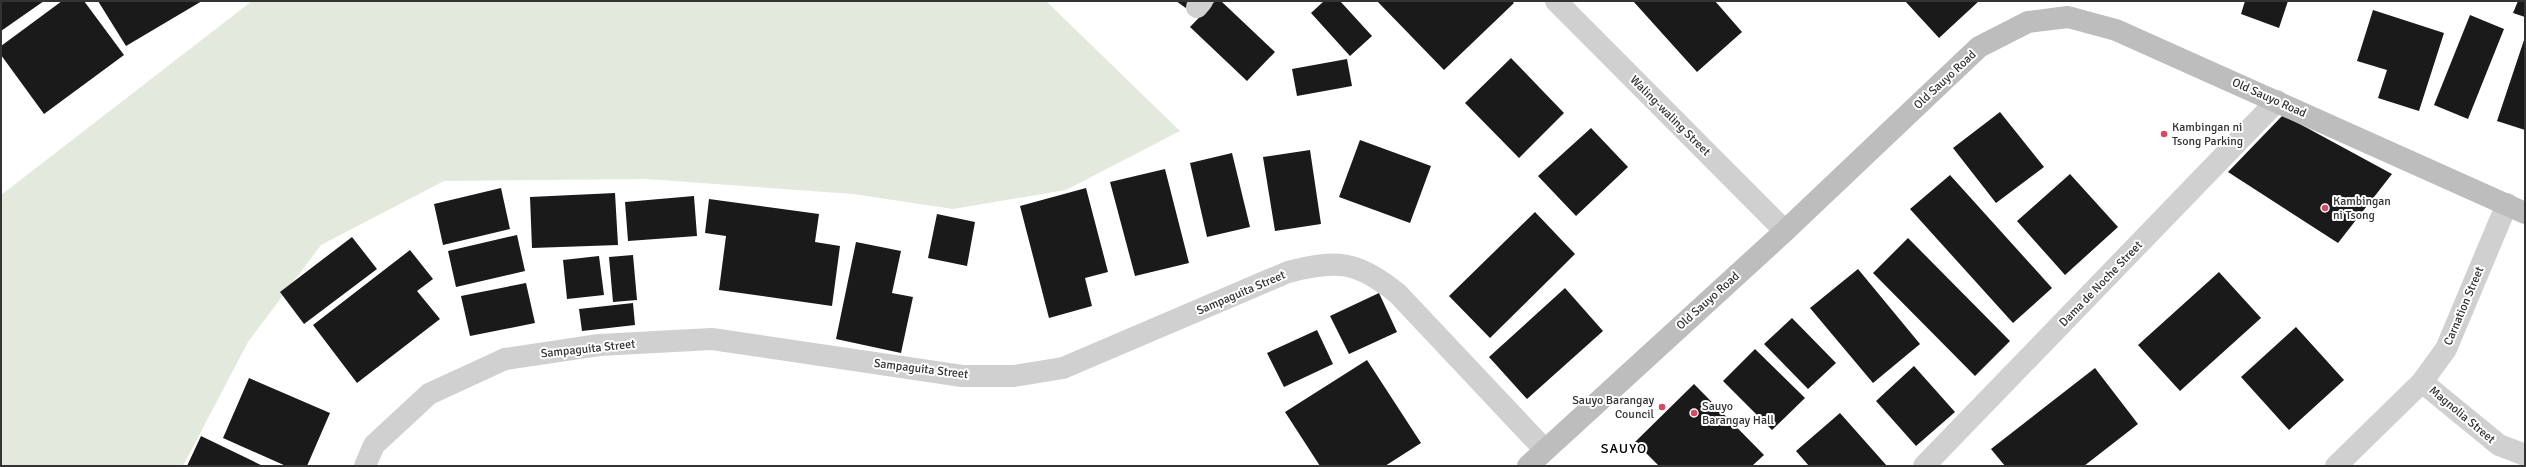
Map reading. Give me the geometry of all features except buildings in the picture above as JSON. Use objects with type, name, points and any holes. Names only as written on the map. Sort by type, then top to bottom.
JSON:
[{"type":"main road","name":"Old Sauyo Road","points":[[1528,466],[1785,231],[1979,47],[2028,22],[2068,17],[2116,30],[2516,208]]},
{"type":"street","name":"Waling-waling Street","points":[[1556,1],[1785,231]]},
{"type":"street","name":"Dama de Noche Street","points":[[1924,466],[2277,102]]},
{"type":"street","name":"Carnation Street","points":[[2336,466],[2422,382],[2446,349],[2516,208]]},
{"type":"street","name":"Sampaguita Street","points":[[365,466],[374,445],[429,394],[505,359],[599,345],[712,339],[962,376],[1014,376],[1063,368],[1288,272],[1318,264],[1348,266],[1375,275],[1398,294],[1545,450]]},
{"type":"street","name":"Magnolia Street","points":[[2422,382],[2499,445],[2525,455]]},
{"type":"shaded area","points":[[252,1],[1046,1],[1180,131],[1066,190],[953,209],[853,194],[646,179],[444,181],[321,245],[248,342],[183,466],[1,466],[1,195]]},
{"type":"place","name":"Kambingan ni Tsong Parking","points":[[2164,134]]},
{"type":"place","name":"Kambingan ni Tsong","points":[[2325,208]]},
{"type":"place","name":"Sauyo Barangay Council","points":[[1662,407]]},
{"type":"place","name":"Sauyo Barangay Hall","points":[[1694,413]]},
{"type":"district","name":"SAUYO","points":[[1624,448]]}]
